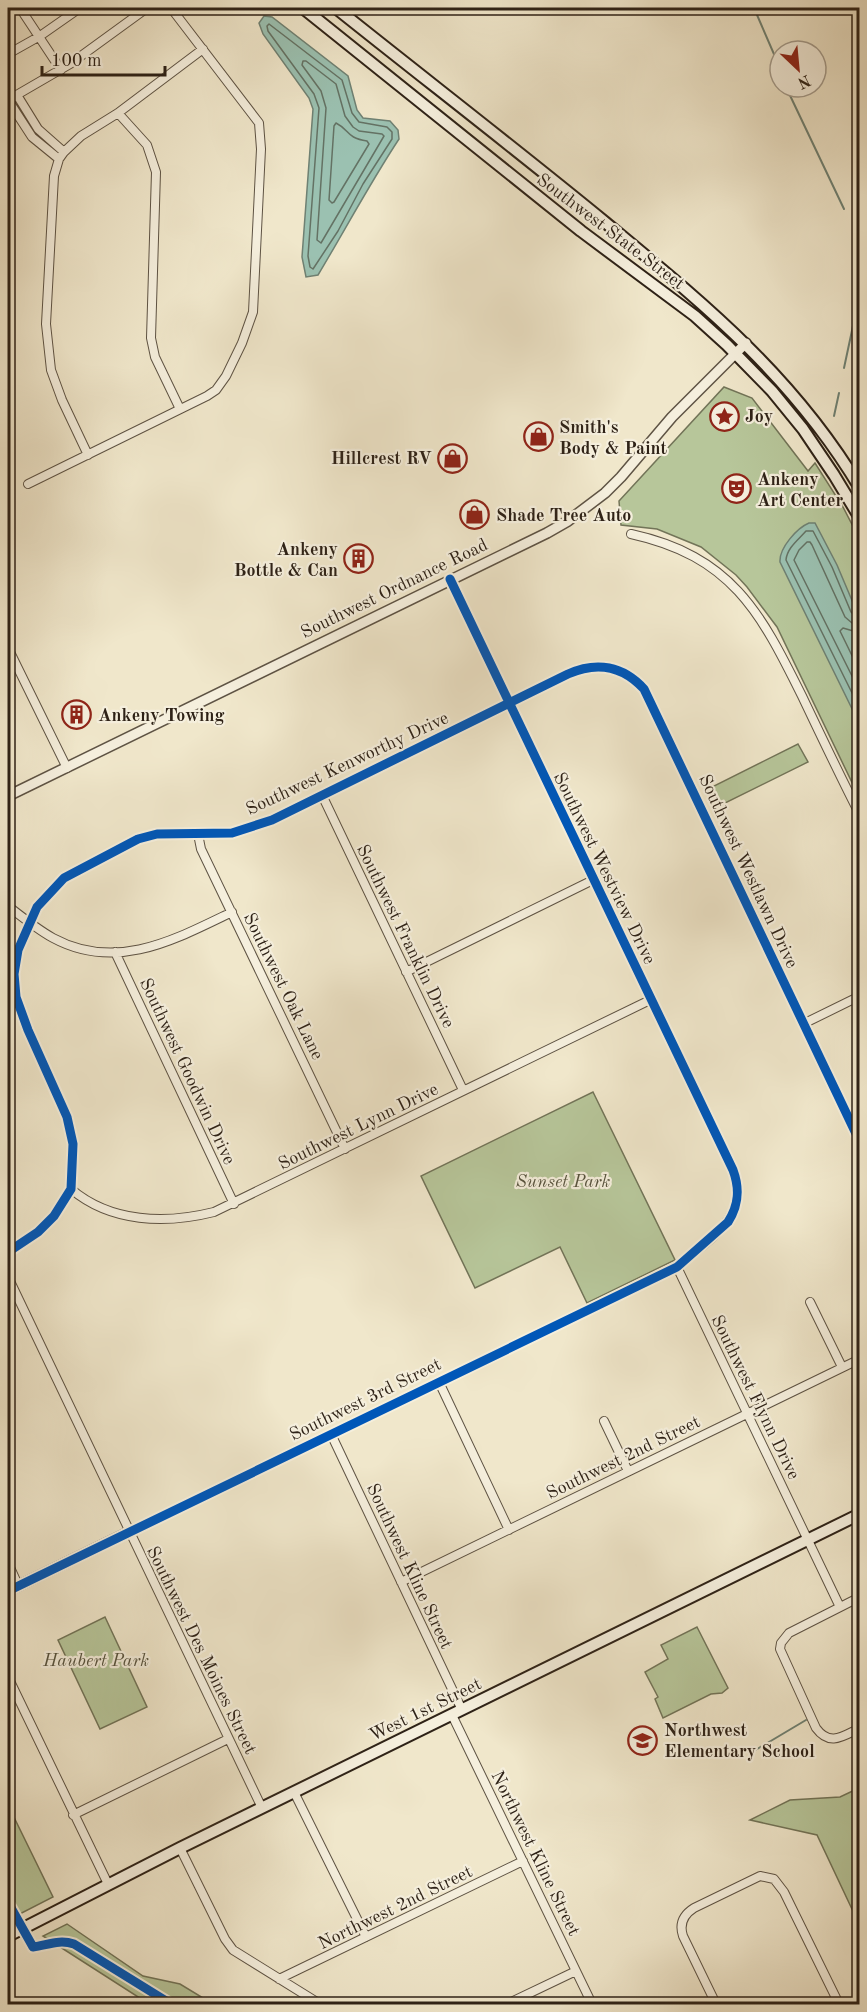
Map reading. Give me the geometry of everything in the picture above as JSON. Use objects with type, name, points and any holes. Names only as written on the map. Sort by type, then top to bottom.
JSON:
[{"type":"main road","name":"Southwest State Street","points":[[303,8],[581,231],[687,310],[735,353],[803,429],[860,518]]},
{"type":"main road","name":"Southwest State Street","points":[[336,8],[586,207],[692,294],[746,343],[804,407],[843,460],[860,488]]},
{"type":"main road","name":"West 1st Street","points":[[8,1936],[180,1848],[860,1514]]},
{"type":"street","points":[[20,8],[61,70]]},
{"type":"street","points":[[8,54],[40,36],[79,8]]},
{"type":"street","points":[[62,156],[32,137],[8,100],[61,70],[147,8]]},
{"type":"street","points":[[28,484],[216,390],[226,376],[242,343],[253,312],[261,149],[260,123],[171,8]]},
{"type":"street","points":[[88,455],[62,400],[51,370],[46,324],[54,177],[62,156],[81,136],[118,113],[202,49]]},
{"type":"street","points":[[17,95],[38,129],[62,156]]},
{"type":"street","points":[[118,113],[147,145],[156,172],[151,338],[155,357],[180,409]]},
{"type":"street","name":"Southwest Ordnance Road","points":[[8,796],[547,532],[586,508],[621,477],[672,417],[746,343]]},
{"type":"street","points":[[631,534],[668,544],[697,557],[727,578],[744,597],[761,618],[779,650],[860,815]]},
{"type":"street","name":"Southwest Westview Drive","points":[[450,579],[733,1170],[738,1190],[736,1205],[728,1222]]},
{"type":"street","points":[[8,648],[67,768]]},
{"type":"street","name":"Southwest Westlawn Drive","points":[[568,674],[591,666],[615,668],[636,680],[644,689],[860,1143]]},
{"type":"street","name":"Southwest Kenworthy Drive","points":[[8,1252],[38,1232],[54,1216],[71,1189],[73,1144],[68,1117],[28,1030],[16,997],[14,974],[18,950],[29,922],[50,891],[64,878],[79,869],[138,839],[177,832],[232,833],[249,828],[322,795],[568,674]]},
{"type":"street","name":"Southwest Franklin Drive","points":[[322,795],[464,1090]]},
{"type":"street","name":"Southwest Oak Lane","points":[[198,834],[201,849],[345,1149]]},
{"type":"street","points":[[406,972],[593,880]]},
{"type":"street","points":[[8,906],[53,938],[90,950],[115,952],[159,945],[232,912]]},
{"type":"street","name":"Southwest Goodwin Drive","points":[[115,952],[234,1203]]},
{"type":"street","points":[[803,1024],[860,996]]},
{"type":"street","name":"Southwest Lynn Drive","points":[[71,1189],[81,1198],[115,1212],[159,1221],[196,1216],[234,1203],[650,1000]]},
{"type":"street","name":"Southwest 3rd Street","points":[[8,1591],[677,1267],[728,1222]]},
{"type":"street","name":"Southwest Flynn Drive","points":[[677,1267],[840,1607]]},
{"type":"street","name":"Southwest Des Moines Street","points":[[8,1277],[262,1808]]},
{"type":"street","points":[[810,1302],[842,1367]]},
{"type":"street","name":"Southwest 2nd Street","points":[[401,1582],[860,1359]]},
{"type":"street","points":[[439,1382],[509,1530]]},
{"type":"street","points":[[604,1421],[628,1471]]},
{"type":"street","name":"Southwest Kline Street","points":[[331,1434],[401,1582],[457,1712]]},
{"type":"street","points":[[8,1563],[18,1585]]},
{"type":"street","points":[[860,1597],[789,1633],[781,1643],[780,1649],[816,1728],[821,1734],[830,1739],[838,1739],[860,1728]]},
{"type":"street","points":[[8,1677],[108,1884]]},
{"type":"street","name":"Northwest Kline Street","points":[[457,1712],[523,1861],[592,2004]]},
{"type":"street","points":[[73,1815],[228,1739]]},
{"type":"street","points":[[294,1792],[366,1937]]},
{"type":"street","points":[[180,1848],[228,1944],[239,1954],[320,2004]]},
{"type":"street","name":"Northwest 2nd Street","points":[[279,1979],[523,1861]]},
{"type":"street","points":[[716,2004],[683,1936],[682,1921],[686,1913],[694,1908],[760,1876],[774,1879],[780,1884],[839,2004]]},
{"type":"street","points":[[507,2004],[576,1971]]},
{"type":"green space","points":[[724,387],[752,398],[808,471],[815,463],[843,507],[859,538],[859,797],[777,627],[747,587],[736,575],[701,547],[657,529],[621,525],[619,501]]},
{"type":"green space","points":[[798,744],[808,762],[715,808],[706,790]]},
{"type":"green space","name":"Sunset Park","points":[[593,1092],[675,1260],[587,1303],[560,1247],[475,1288],[421,1176]]},
{"type":"green space","name":"Haubert Park","points":[[105,1617],[147,1707],[100,1729],[58,1640]]},
{"type":"green space","points":[[697,1627],[728,1688],[722,1693],[711,1694],[663,1718],[655,1699],[658,1697],[645,1672],[668,1659],[661,1645]]},
{"type":"green space","points":[[859,1788],[859,1924],[817,1835],[750,1820],[790,1800],[840,1797]]},
{"type":"green space","points":[[8,1805],[53,1897],[8,1920]]},
{"type":"green space","points":[[67,1924],[143,1976],[180,1984],[213,2004],[149,2004],[43,1936]]},
{"type":"water","points":[[264,16],[272,17],[348,76],[357,110],[363,118],[390,121],[398,130],[399,139],[318,275],[306,277],[302,257],[313,109],[309,98],[263,34],[259,23]]},
{"type":"water","points":[[809,523],[815,523],[837,565],[859,617],[859,723],[780,562],[782,551],[790,539],[799,529]]},
{"type":"waterway","points":[[754,8],[768,40]]},
{"type":"waterway","points":[[792,99],[844,209]]},
{"type":"waterway","points":[[844,368],[860,293]]},
{"type":"waterway","points":[[834,416],[839,393]]},
{"type":"waterway","points":[[764,1745],[806,1720]]},
{"type":"waterway","points":[[754,1751],[762,1746]]},
{"type":"cycle path","points":[[8,1591],[677,1267],[732,1216],[737,1197],[737,1184],[733,1170],[450,579]]},
{"type":"cycle path","points":[[8,1252],[38,1232],[54,1216],[71,1189],[73,1144],[67,1117],[28,1030],[16,997],[14,974],[18,950],[37,907],[64,878],[138,839],[157,834],[232,833],[272,820],[568,674],[589,668],[609,668],[618,671],[636,681],[644,689],[860,1142]]},
{"type":"cycle path","points":[[8,1905],[33,1947],[58,1942],[74,1944],[171,2004]]},
{"type":"place","name":"Joy","points":[[724,416]]},
{"type":"place","name":"Smith's Body & Paint","points":[[538,437]]},
{"type":"place","name":"Hillcrest RV","points":[[453,458]]},
{"type":"place","name":"Ankeny Art Center","points":[[736,489]]},
{"type":"place","name":"Shade Tree Auto","points":[[475,515]]},
{"type":"place","name":"Ankeny Bottle & Can","points":[[359,559]]},
{"type":"place","name":"Ankeny Towing","points":[[77,715]]},
{"type":"place","name":"Northwest Elementary School","points":[[643,1740]]}]
